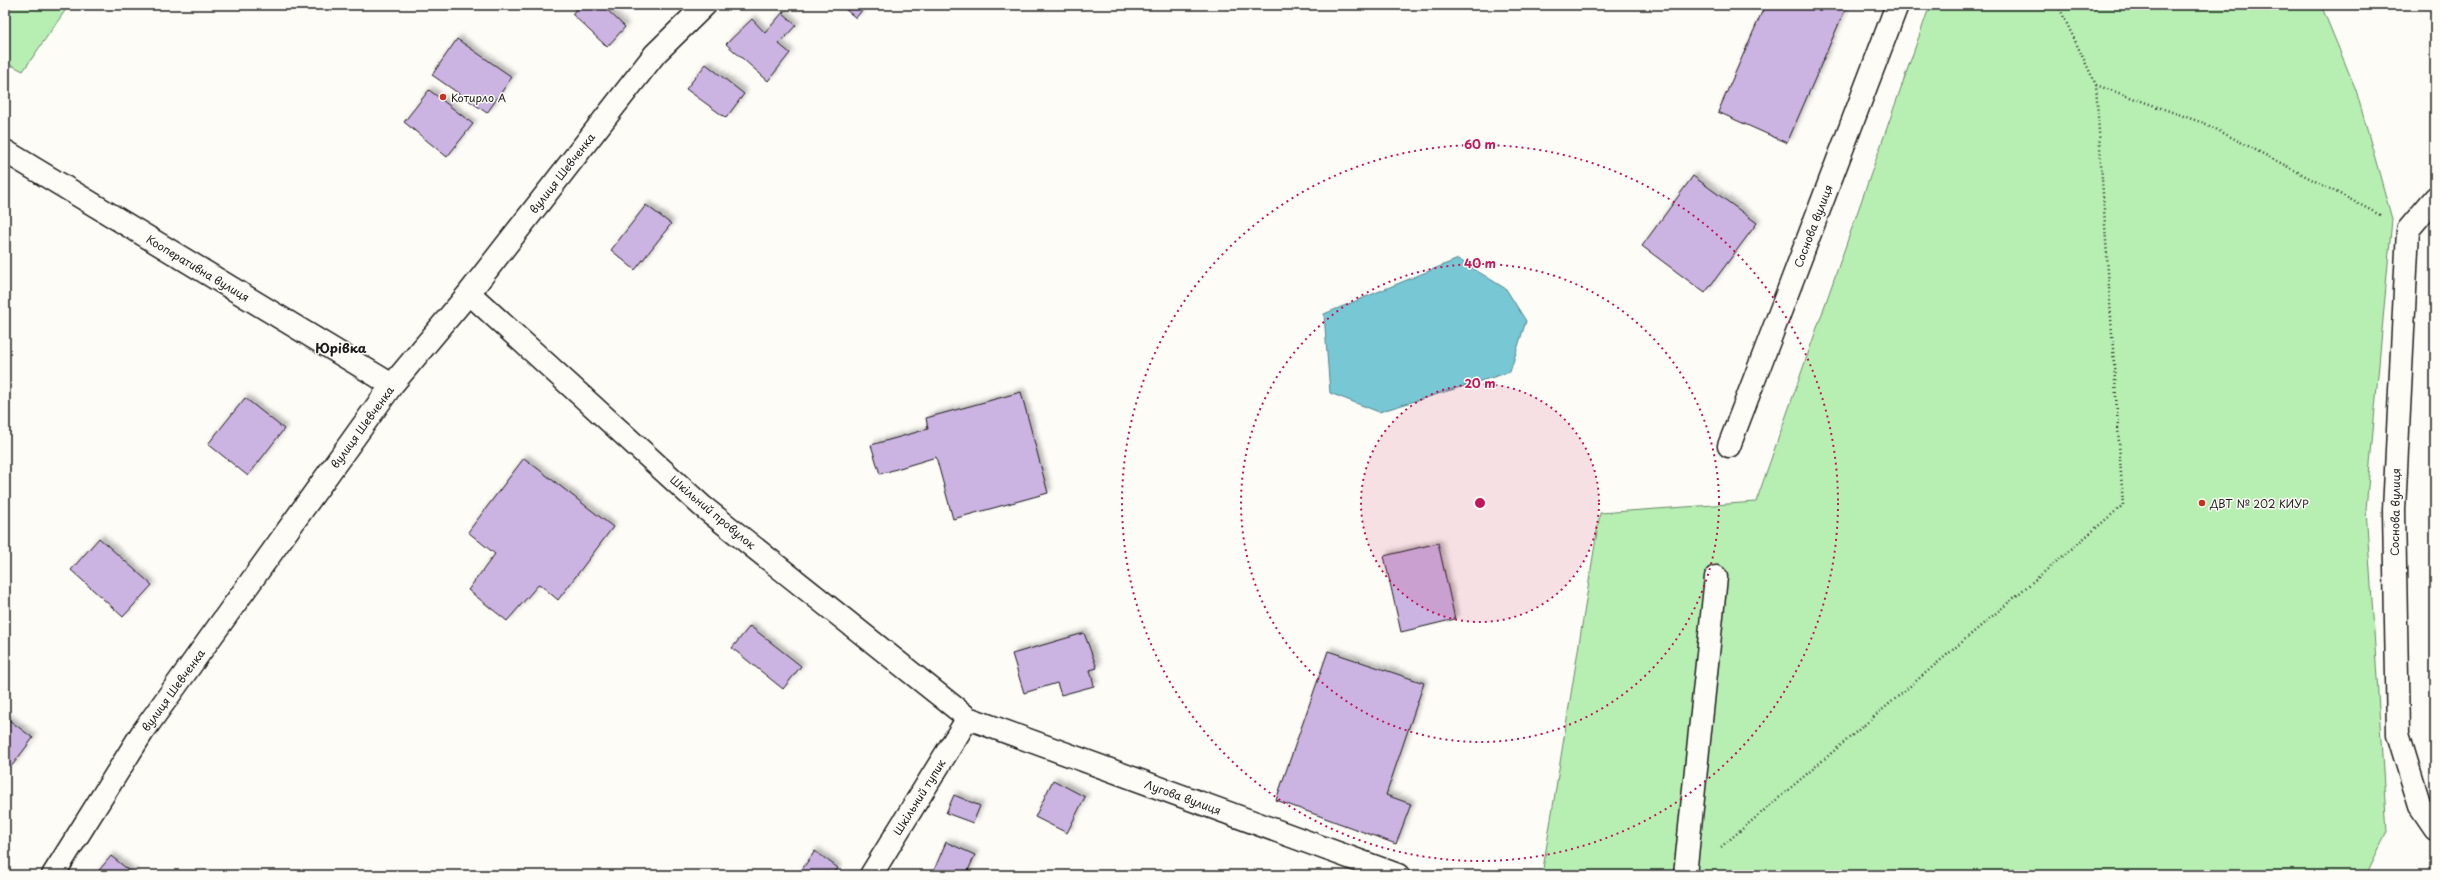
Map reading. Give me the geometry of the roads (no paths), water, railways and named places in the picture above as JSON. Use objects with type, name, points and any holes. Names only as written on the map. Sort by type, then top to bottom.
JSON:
[{"type":"street","name":"вулиця Шевченка","points":[[53,875],[142,733],[392,385],[469,293],[655,54],[705,5]]},
{"type":"street","name":"Соснова вулиця","points":[[1729,446],[1897,5]]},
{"type":"street","name":"Кооперативна вулиця","points":[[5,151],[392,385]]},
{"type":"street","name":"Соснова вулиця","points":[[2435,198],[2408,230],[2394,510],[2398,734],[2420,806],[2435,828]]},
{"type":"street","name":"Шкільний провулок","points":[[469,293],[702,506],[968,718]]},
{"type":"street","points":[[1684,875],[1716,577]]},
{"type":"street","name":"Шкільний тупик","points":[[871,875],[968,718]]},
{"type":"street","name":"Лугова вулиця","points":[[968,718],[1398,875]]},
{"type":"water","points":[[1458,259],[1506,289],[1526,321],[1510,372],[1379,412],[1330,393],[1324,314]]},
{"type":"place","name":"Котирло А","points":[[443,97]]},
{"type":"place","name":"ДВТ № 202 КИУР","points":[[2202,503]]},
{"type":"district","name":"Юрівка","points":[[341,347]]}]
